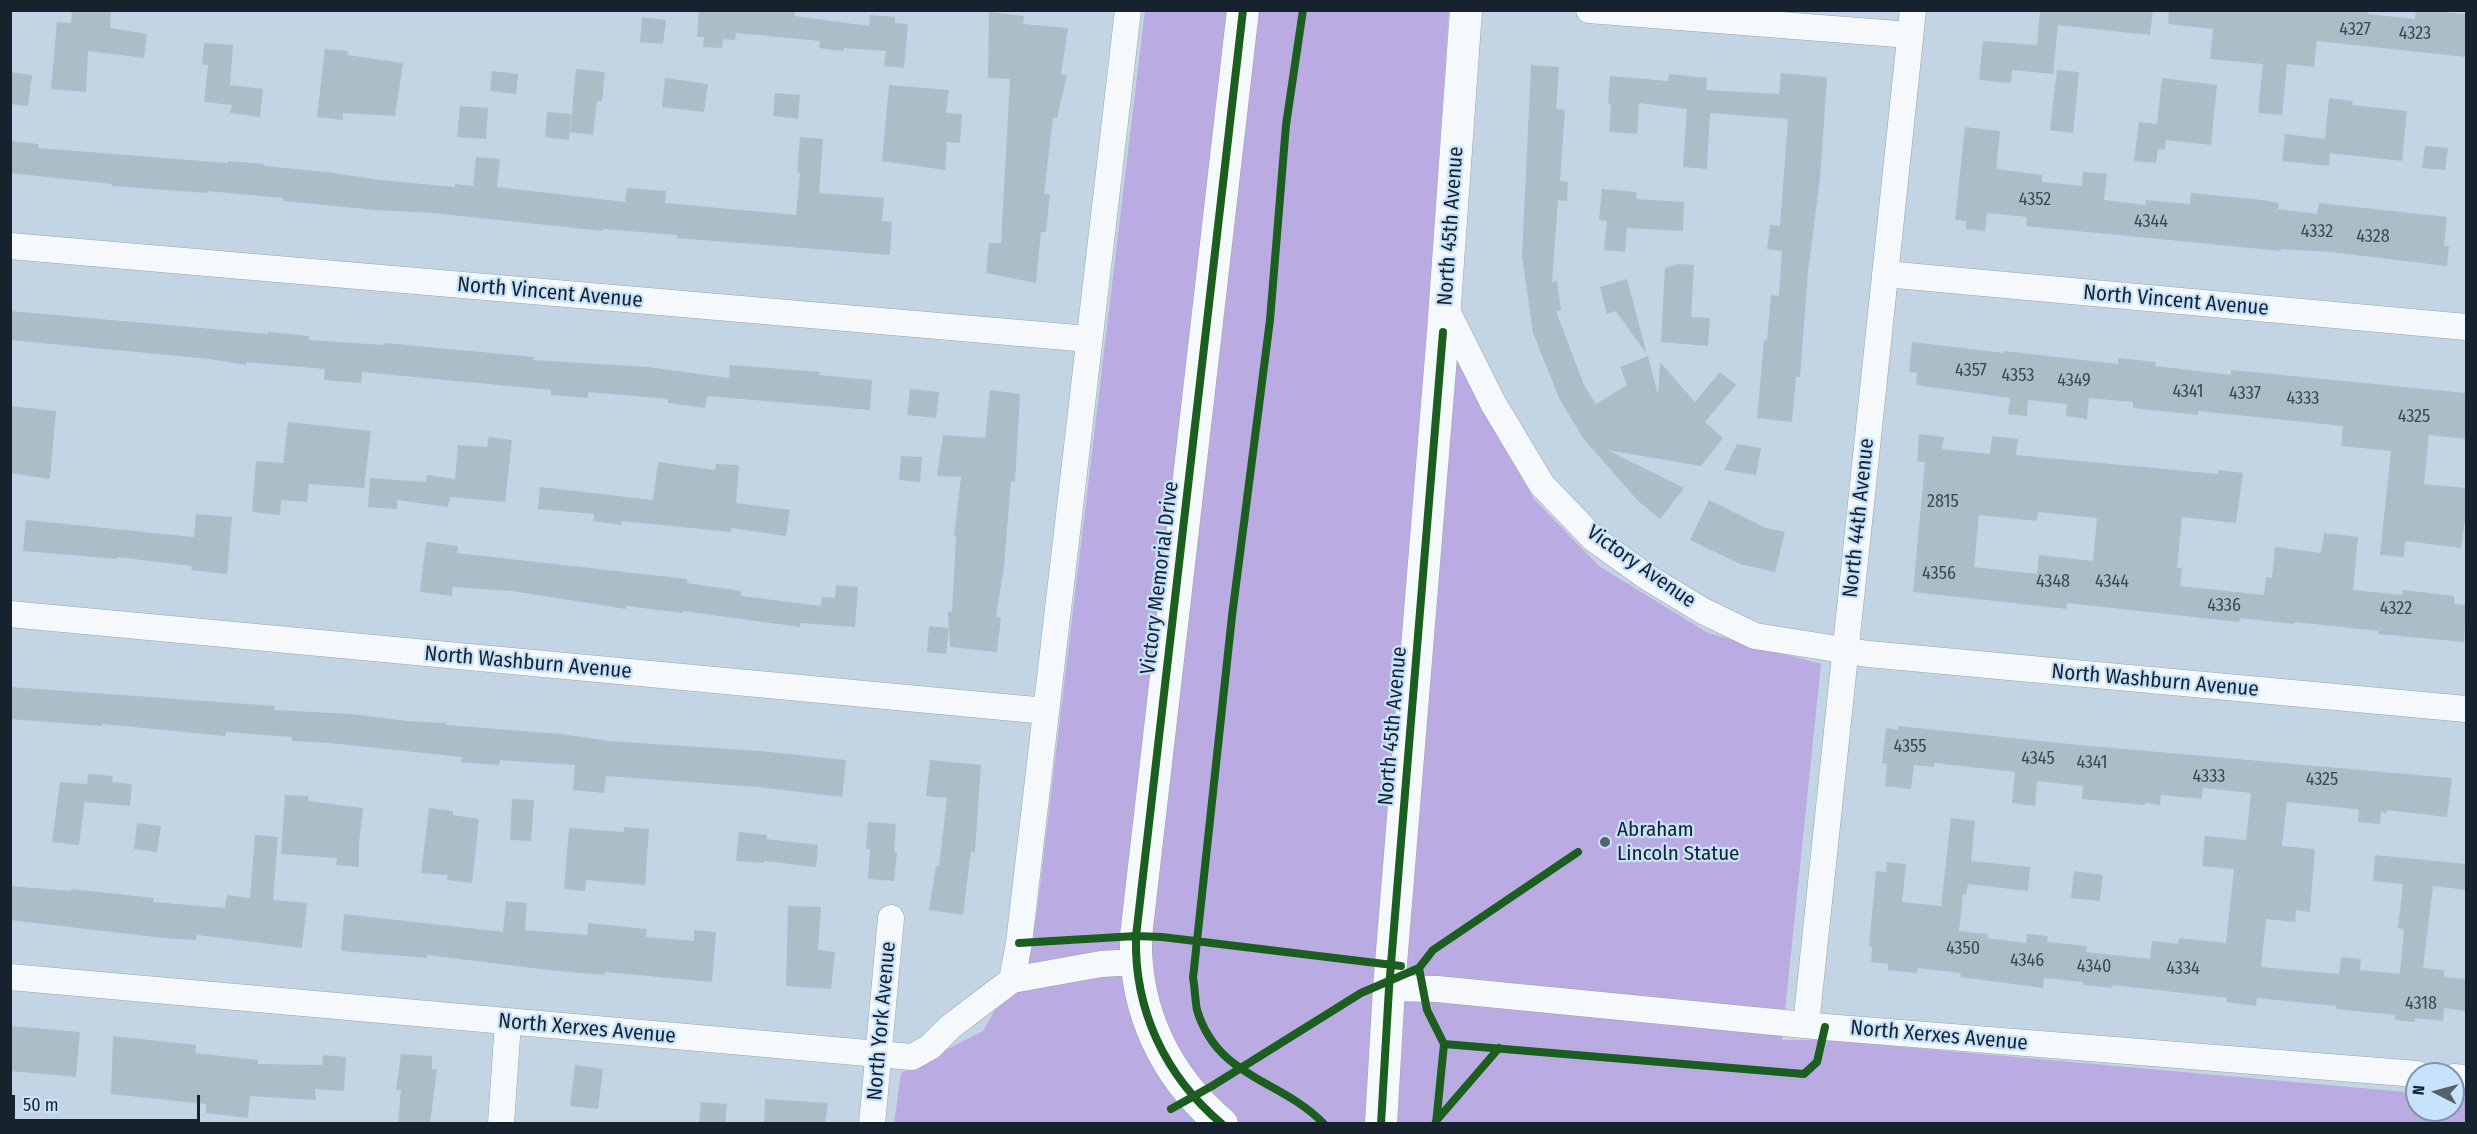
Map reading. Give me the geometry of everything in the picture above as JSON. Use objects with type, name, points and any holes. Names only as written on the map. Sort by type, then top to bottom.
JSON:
[{"type":"street","points":[[1012,980],[1019,943],[1128,10]]},
{"type":"street","name":"Victory Memorial Drive","points":[[1222,1124],[1192,1096],[1156,1042],[1146,1015],[1136,962],[1139,912],[1243,10]]},
{"type":"street","name":"North 45th Avenue","points":[[1381,1124],[1389,988],[1445,307],[1466,10]]},
{"type":"street","points":[[1589,10],[1911,23]]},
{"type":"street","name":"North 44th Avenue","points":[[1806,1025],[1911,23]]},
{"type":"street","name":"North Vincent Avenue","points":[[10,246],[1089,339]]},
{"type":"street","name":"North Vincent Avenue","points":[[1885,274],[2466,327]]},
{"type":"street","name":"Victory Avenue","points":[[1445,307],[1493,403],[1542,485],[1594,539],[1703,611],[1755,636],[1844,651]]},
{"type":"street","name":"North Washburn Avenue","points":[[10,614],[1046,711]]},
{"type":"street","name":"North Washburn Avenue","points":[[1844,651],[2466,709]]},
{"type":"street","name":"North York Avenue","points":[[872,1124],[891,918]]},
{"type":"street","name":"North Xerxes Avenue","points":[[10,977],[912,1057],[930,1047],[950,1027],[1012,980],[1101,964],[1136,962]]},
{"type":"street","name":"North Xerxes Avenue","points":[[1389,988],[1449,990],[1806,1025],[2405,1073]]},
{"type":"street","points":[[501,1124],[508,1022]]},
{"type":"shaded area","points":[[1145,10],[1449,11],[1431,274],[1443,332],[1485,413],[1534,499],[1599,566],[1708,633],[1821,664],[1782,1040],[1826,1040],[2405,1092],[2405,1122],[2465,1122],[2465,1098],[2466,1124],[894,1124],[901,1073],[983,1031],[1012,980],[1036,919]]},
{"type":"building","points":[[72,10],[111,10],[110,28],[147,34],[144,58],[88,51],[86,92],[51,89],[57,22],[71,23]]},
{"type":"building","points":[[699,10],[795,10],[794,16],[869,26],[870,15],[895,17],[895,23],[908,24],[904,68],[884,66],[886,51],[844,48],[843,51],[819,48],[820,41],[736,33],[735,40],[723,39],[722,48],[703,47],[704,37],[697,37]]},
{"type":"building","points":[[2040,10],[2153,10],[2150,35],[2058,25],[2053,74],[2012,70],[2011,83],[1979,80],[1983,41],[2037,45]]},
{"type":"building","points":[[2169,10],[2368,10],[2368,14],[2415,19],[2416,10],[2466,14],[2466,57],[2317,41],[2314,67],[2287,64],[2282,115],[2258,113],[2263,64],[2210,59],[2213,29],[2168,24]]},
{"type":"building","points":[[989,12],[1024,16],[1023,24],[1068,28],[1061,75],[1067,75],[1057,118],[1053,118],[1044,194],[1050,194],[1046,232],[1041,232],[1036,283],[986,273],[989,243],[1001,243],[1010,79],[988,78]]},
{"type":"building","points":[[642,17],[666,20],[663,44],[640,42]]},
{"type":"building","points":[[204,43],[233,45],[230,85],[263,89],[260,117],[230,113],[232,105],[204,102],[208,65],[202,65]]},
{"type":"building","points":[[325,49],[348,51],[347,55],[403,63],[395,116],[343,113],[343,120],[317,117]]},
{"type":"building","points":[[1531,65],[1559,67],[1556,109],[1565,110],[1560,181],[1568,182],[1567,201],[1558,200],[1552,282],[1557,281],[1561,310],[1556,311],[1584,385],[1596,404],[1627,385],[1620,367],[1648,356],[1658,395],[1660,362],[1695,402],[1720,372],[1736,385],[1705,422],[1723,438],[1701,466],[1607,450],[1684,488],[1660,519],[1638,501],[1583,438],[1560,400],[1533,333],[1522,256]]},
{"type":"building","points":[[576,69],[605,72],[602,101],[597,101],[593,135],[570,132]]},
{"type":"building","points":[[2057,70],[2079,72],[2073,133],[2050,130]]},
{"type":"building","points":[[492,71],[518,74],[516,94],[490,91]]},
{"type":"building","points":[[10,72],[32,75],[28,106],[10,104]]},
{"type":"building","points":[[1781,73],[1827,77],[1820,179],[1808,272],[1800,377],[1796,377],[1792,422],[1757,418],[1764,340],[1767,341],[1771,295],[1779,296],[1782,251],[1767,249],[1770,225],[1780,226],[1788,119],[1710,113],[1707,169],[1683,167],[1687,109],[1639,103],[1637,134],[1609,132],[1611,104],[1608,104],[1610,76],[1668,81],[1669,74],[1707,78],[1706,90],[1779,94]]},
{"type":"building","points":[[665,78],[708,84],[704,112],[662,107]]},
{"type":"building","points":[[2162,78],[2217,85],[2211,145],[2166,140],[2165,150],[2158,149],[2156,163],[2134,161],[2139,122],[2157,124]]},
{"type":"building","points":[[889,85],[949,90],[946,113],[962,114],[960,143],[947,142],[945,170],[882,161]]},
{"type":"building","points":[[775,93],[800,95],[798,119],[773,116]]},
{"type":"building","points":[[2329,98],[2353,101],[2352,105],[2407,111],[2402,161],[2330,153],[2329,166],[2282,161],[2285,134],[2325,139]]},
{"type":"building","points":[[460,106],[488,108],[486,139],[457,137]]},
{"type":"building","points":[[547,112],[571,114],[569,140],[545,137]]},
{"type":"building","points":[[1965,127],[2000,131],[1996,169],[2042,175],[2042,182],[2082,186],[2083,172],[2107,174],[2104,200],[2145,205],[2146,200],[2190,204],[2191,193],[2263,200],[2279,203],[2278,209],[2317,214],[2319,203],[2447,217],[2444,246],[2449,246],[2447,266],[2330,252],[2281,249],[2281,251],[2026,226],[2027,217],[1987,213],[1985,231],[1966,229],[1966,221],[1955,220]]},
{"type":"building","points":[[800,137],[823,139],[819,193],[884,198],[882,221],[892,222],[890,255],[677,238],[677,235],[603,229],[603,231],[433,213],[376,210],[207,191],[207,193],[112,186],[112,184],[10,173],[10,141],[38,144],[38,148],[264,164],[264,166],[380,180],[455,187],[455,184],[473,186],[476,157],[500,159],[497,187],[625,202],[627,188],[666,191],[665,203],[796,215],[800,173],[797,172]]},
{"type":"building","points":[[2425,146],[2448,148],[2445,170],[2422,168]]},
{"type":"building","points":[[1602,189],[1637,192],[1636,199],[1684,202],[1683,231],[1627,228],[1625,252],[1604,250],[1607,221],[1599,220]]},
{"type":"building","points":[[1679,264],[1694,265],[1691,317],[1710,318],[1708,346],[1661,342],[1665,268]]},
{"type":"building","points":[[1627,279],[1645,352],[1616,311],[1607,314],[1600,287]]},
{"type":"building","points":[[10,311],[268,334],[268,332],[309,336],[309,340],[384,345],[385,343],[534,357],[533,360],[648,367],[729,378],[730,365],[820,372],[819,375],[872,380],[870,410],[707,396],[705,408],[668,403],[668,399],[588,392],[588,398],[551,395],[551,390],[362,372],[361,383],[324,380],[325,369],[246,362],[246,365],[210,359],[10,340]]},
{"type":"building","points":[[1912,342],[2118,364],[2118,358],[2156,362],[2155,366],[2231,375],[2231,370],[2466,393],[2466,439],[2429,435],[2424,484],[2466,488],[2466,513],[2461,548],[2405,541],[2404,557],[2380,555],[2391,451],[2341,446],[2343,426],[2198,411],[2198,415],[2133,408],[2133,402],[2089,398],[2087,419],[2066,416],[2067,404],[2028,400],[2027,416],[2008,414],[2010,398],[1916,385],[1917,373],[1909,372]]},
{"type":"building","points":[[910,389],[939,392],[936,418],[907,415]]},
{"type":"building","points":[[990,390],[1020,394],[1015,482],[1011,481],[1004,566],[996,617],[1001,618],[997,652],[950,647],[948,611],[952,612],[956,536],[954,536],[961,477],[937,476],[943,435],[985,438]]},
{"type":"building","points":[[10,406],[56,411],[50,479],[10,473]]},
{"type":"building","points":[[288,422],[371,431],[364,488],[309,484],[307,502],[281,500],[280,515],[252,512],[256,461],[283,463]]},
{"type":"building","points":[[1919,434],[1944,437],[1942,449],[1990,454],[1992,436],[2018,439],[2016,455],[2218,474],[2218,470],[2243,473],[2236,523],[2182,517],[2177,568],[2182,568],[2180,586],[2264,595],[2266,577],[2272,578],[2275,547],[2321,553],[2324,533],[2358,537],[2353,590],[2402,595],[2403,590],[2454,596],[2454,604],[2466,605],[2464,642],[2378,634],[2378,631],[2295,622],[2294,624],[2240,618],[2239,622],[2067,603],[2067,609],[1913,592],[1925,462],[1917,462]],"holes":[[[2038,512],[2097,518],[2093,561],[2039,555],[2037,574],[1974,567],[1979,515],[2037,521]]]},
{"type":"building","points":[[489,437],[512,440],[505,502],[450,497],[448,507],[397,500],[397,509],[368,507],[370,478],[426,482],[427,475],[455,479],[458,445],[487,447]]},
{"type":"building","points":[[1737,444],[1761,448],[1756,475],[1724,470]]},
{"type":"building","points":[[901,456],[922,457],[920,482],[899,480]]},
{"type":"building","points":[[658,462],[715,470],[716,464],[739,465],[736,503],[790,510],[786,536],[731,528],[731,532],[622,521],[621,525],[593,521],[594,514],[538,509],[540,487],[653,500]]},
{"type":"building","points":[[1709,500],[1766,528],[1785,532],[1775,572],[1740,564],[1690,540]]},
{"type":"building","points":[[196,514],[232,517],[227,574],[191,570],[192,566],[117,557],[117,559],[23,551],[26,520],[194,537]]},
{"type":"building","points":[[426,542],[458,546],[457,553],[687,579],[687,583],[741,591],[741,596],[821,606],[822,597],[835,598],[836,585],[858,587],[855,627],[801,623],[800,627],[683,611],[683,613],[627,606],[626,609],[512,591],[453,587],[452,596],[420,592]]},
{"type":"building","points":[[929,626],[949,628],[946,654],[927,652]]},
{"type":"building","points":[[10,687],[275,706],[274,710],[351,714],[446,723],[446,725],[561,734],[609,741],[760,751],[846,760],[842,797],[758,787],[606,776],[604,793],[573,790],[575,765],[500,760],[499,765],[461,762],[462,757],[292,741],[292,737],[226,732],[225,736],[103,724],[102,726],[10,719]]},
{"type":"building","points":[[1898,726],[2079,745],[2452,778],[2447,817],[2387,810],[2386,813],[2381,812],[2380,824],[2358,822],[2359,810],[2356,809],[2287,802],[2282,846],[2315,849],[2310,912],[2296,910],[2295,922],[2266,919],[2261,967],[2339,974],[2341,957],[2361,959],[2360,970],[2400,974],[2404,929],[2398,928],[2403,884],[2373,881],[2375,855],[2466,864],[2466,890],[2433,886],[2423,968],[2444,970],[2444,977],[2466,979],[2466,1011],[2444,1008],[2443,1021],[2415,1018],[2415,1022],[2395,1020],[2395,1015],[2336,1009],[2336,1006],[2257,998],[2256,1006],[2226,1002],[2227,998],[2113,985],[2112,988],[2083,985],[2083,982],[2044,978],[2043,988],[1960,977],[1961,973],[1918,968],[1917,973],[1888,970],[1888,964],[1871,962],[1872,947],[1869,946],[1876,871],[1886,872],[1887,862],[1906,864],[1902,902],[1941,906],[1951,818],[1975,821],[1971,861],[2030,867],[2028,891],[1968,884],[1966,895],[1963,894],[1959,931],[1988,934],[1987,938],[2026,943],[2027,934],[2048,936],[2047,942],[2087,946],[2086,952],[2150,959],[2152,941],[2178,944],[2179,938],[2226,943],[2234,869],[2202,866],[2205,836],[2246,840],[2251,793],[2203,788],[2202,799],[2161,795],[2160,805],[2145,803],[2145,805],[2082,799],[2083,786],[2037,781],[2035,806],[2012,803],[2015,772],[1934,763],[1934,767],[1914,765],[1911,789],[1885,786],[1887,764],[1882,763],[1886,728],[1898,730]]},
{"type":"building","points":[[930,760],[981,765],[975,852],[971,851],[963,915],[929,910],[936,866],[939,866],[947,798],[926,796]]},
{"type":"building","points":[[88,774],[113,776],[112,782],[132,784],[130,806],[85,802],[86,792],[79,845],[52,842],[60,782],[87,784]]},
{"type":"building","points":[[285,795],[309,796],[308,801],[363,808],[359,867],[336,865],[337,858],[281,854]]},
{"type":"building","points":[[512,799],[534,800],[531,841],[510,840]]},
{"type":"building","points":[[429,808],[453,811],[453,815],[479,819],[472,883],[447,880],[448,875],[421,873]]},
{"type":"building","points":[[868,822],[896,824],[894,852],[897,853],[894,881],[868,879],[870,849],[866,849]]},
{"type":"building","points":[[137,823],[161,826],[157,852],[134,849]]},
{"type":"building","points":[[624,827],[649,829],[645,885],[586,880],[585,891],[564,889],[569,828],[624,832]]},
{"type":"building","points":[[739,832],[767,835],[766,839],[818,845],[816,867],[764,861],[764,863],[736,861]]},
{"type":"building","points":[[255,835],[278,837],[273,900],[307,903],[302,948],[197,935],[196,940],[163,938],[10,920],[10,886],[71,891],[71,889],[154,898],[153,902],[225,908],[227,895],[250,898]]},
{"type":"building","points":[[2074,871],[2103,875],[2100,901],[2071,898]]},
{"type":"building","points":[[506,901],[527,903],[525,930],[587,935],[588,923],[647,929],[646,937],[694,941],[694,930],[716,932],[712,982],[605,972],[605,975],[557,971],[427,955],[427,958],[341,951],[344,914],[503,932]]},
{"type":"building","points":[[788,906],[821,907],[818,950],[835,952],[831,989],[786,986]]},
{"type":"building","points":[[10,1026],[80,1032],[76,1077],[10,1071]]},
{"type":"building","points":[[113,1036],[196,1045],[195,1053],[258,1060],[258,1064],[322,1065],[323,1055],[346,1057],[344,1091],[315,1089],[316,1100],[250,1096],[248,1118],[206,1113],[206,1104],[111,1094]]},
{"type":"building","points":[[401,1054],[432,1056],[432,1069],[437,1069],[430,1124],[398,1124],[401,1090],[396,1090]]},
{"type":"building","points":[[575,1065],[603,1069],[598,1109],[570,1106]]},
{"type":"building","points":[[765,1099],[828,1103],[825,1124],[764,1124]]},
{"type":"building","points":[[701,1102],[727,1104],[725,1124],[699,1124]]},
{"type":"cycle path","points":[[1222,1124],[1184,1085],[1157,1040],[1147,1015],[1141,990],[1136,936],[1243,10]]},
{"type":"cycle path","points":[[1303,10],[1286,125],[1270,320],[1232,616],[1193,978],[1197,1010],[1207,1033],[1220,1051],[1235,1065],[1289,1097],[1324,1124]]},
{"type":"cycle path","points":[[1381,1124],[1389,988],[1443,332]]},
{"type":"cycle path","points":[[1171,1109],[1361,993],[1419,968],[1433,950],[1578,852]]},
{"type":"cycle path","points":[[1019,943],[1136,936],[1162,937],[1401,966]]},
{"type":"cycle path","points":[[1419,968],[1427,1010],[1444,1044],[1436,1124]]},
{"type":"cycle path","points":[[1444,1044],[1804,1074],[1817,1062],[1825,1027]]},
{"type":"cycle path","points":[[1436,1121],[1499,1048]]},
{"type":"place","name":"Abraham Lincoln Statue","points":[[1605,842]]}]
